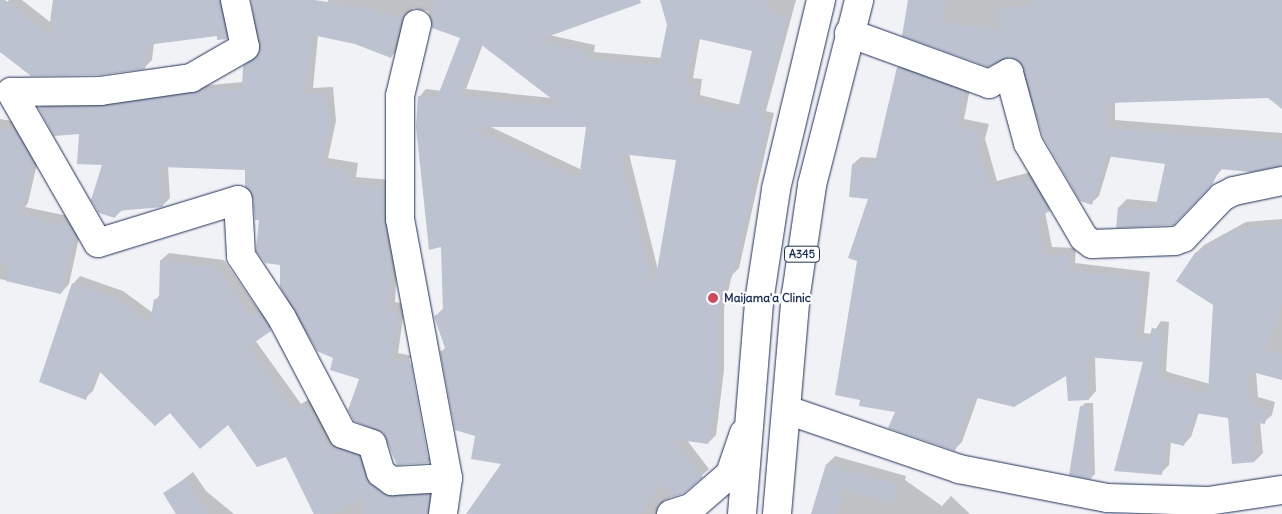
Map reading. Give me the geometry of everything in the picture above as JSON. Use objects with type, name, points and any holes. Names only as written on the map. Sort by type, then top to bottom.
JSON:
[{"type":"main road","points":[[235,0],[245,47],[191,78],[100,90],[11,92],[98,243],[238,200],[242,256],[282,318],[343,434],[372,444],[381,473],[392,481],[448,478]]},
{"type":"main road","name":"A345","points":[[742,514],[759,302],[776,189],[821,0]]},
{"type":"main road","name":"A345","points":[[777,514],[796,294],[812,185],[849,33],[859,0]]},
{"type":"main road","points":[[417,24],[400,96],[400,219],[448,478],[443,514]]},
{"type":"main road","points":[[849,33],[989,84],[1009,73],[1028,143],[1084,238],[1092,244],[1175,241],[1183,238],[1222,197],[1234,191],[1282,181]]},
{"type":"main road","points":[[787,410],[959,469],[1108,498],[1209,508],[1282,490]]},
{"type":"main road","points":[[670,514],[692,507],[730,474],[751,415]]},
{"type":"building","points":[[0,0],[5,0],[51,36],[55,0],[220,0],[227,39],[217,40],[217,36],[147,45],[145,69],[100,75],[31,76],[0,52]]},
{"type":"building","points":[[251,0],[315,0],[386,12],[402,19],[391,58],[355,44],[312,35],[306,95],[326,93],[329,129],[322,165],[351,171],[349,184],[384,187],[385,222],[391,259],[388,310],[398,311],[391,361],[411,364],[429,463],[397,465],[383,433],[354,421],[348,410],[359,379],[330,370],[333,358],[317,351],[280,287],[280,265],[265,263],[256,251],[259,220],[255,220],[253,199],[245,186],[245,170],[161,167],[163,207],[117,211],[115,218],[99,213],[91,200],[102,165],[77,164],[79,134],[54,136],[38,107],[103,106],[201,90],[242,89],[243,66],[259,53]]},
{"type":"building","points":[[436,0],[640,0],[641,3],[536,41],[588,52],[587,59],[659,65],[667,25],[660,0],[767,0],[766,10],[788,16],[759,118],[767,120],[732,277],[727,276],[717,317],[717,378],[708,444],[672,439],[703,477],[684,493],[672,497],[661,482],[641,514],[466,514],[501,464],[471,459],[475,436],[455,430],[440,351],[446,351],[434,316],[443,312],[441,247],[429,250],[416,127],[418,96],[437,98],[460,38],[432,28],[430,16]],"holes":[[[695,38],[752,51],[737,113],[693,103],[695,86],[686,85]],[[479,43],[561,106],[460,96]],[[469,127],[586,127],[579,179]],[[620,154],[676,160],[654,288]]]},
{"type":"building","points":[[908,0],[947,0],[942,21],[999,30],[997,9],[1033,5],[1033,0],[1282,0],[1282,109],[1268,98],[1108,103],[1107,128],[1282,141],[1282,166],[1251,172],[1220,169],[1212,185],[1174,225],[1116,228],[1118,207],[1155,210],[1165,164],[1106,156],[1092,205],[1080,201],[1043,137],[1019,62],[1010,57],[988,67],[902,36]]},
{"type":"building","points":[[897,67],[964,91],[957,126],[981,132],[978,148],[989,188],[1030,178],[1050,211],[1037,218],[1045,254],[1069,255],[1068,270],[1143,279],[1136,340],[1148,341],[1152,328],[1162,330],[1159,379],[1208,393],[1213,305],[1176,281],[1195,253],[1237,230],[1282,225],[1282,303],[1266,350],[1282,354],[1282,380],[1248,371],[1251,405],[1268,410],[1265,424],[1252,422],[1255,462],[1232,464],[1228,418],[1195,413],[1184,446],[1164,441],[1162,475],[1114,471],[1143,362],[1087,357],[1089,400],[1068,401],[1066,376],[1014,407],[973,397],[955,451],[888,428],[895,412],[859,406],[860,400],[835,395],[857,261],[848,258],[868,199],[849,197],[852,164],[874,166]]},
{"type":"building","points":[[0,128],[16,131],[32,159],[20,215],[70,226],[74,233],[61,294],[6,281],[14,246],[9,263],[0,262]]},
{"type":"building","points":[[160,260],[217,267],[251,318],[259,312],[269,326],[271,331],[248,347],[293,410],[305,404],[333,454],[336,447],[359,456],[366,478],[383,494],[393,497],[430,495],[428,514],[363,514],[365,497],[330,514],[314,514],[286,457],[257,467],[228,425],[200,449],[170,413],[155,426],[97,369],[86,400],[39,382],[72,283],[115,298],[150,323],[154,299],[159,300]]},
{"type":"building","points":[[1080,406],[1089,407],[1091,479],[1069,475]]},
{"type":"building","points":[[826,464],[899,485],[893,504],[843,490],[836,514],[811,514]]},
{"type":"building","points":[[185,479],[208,514],[176,514],[163,493]]},
{"type":"place","name":"Maijama'a Clinic","points":[[713,298]]}]
